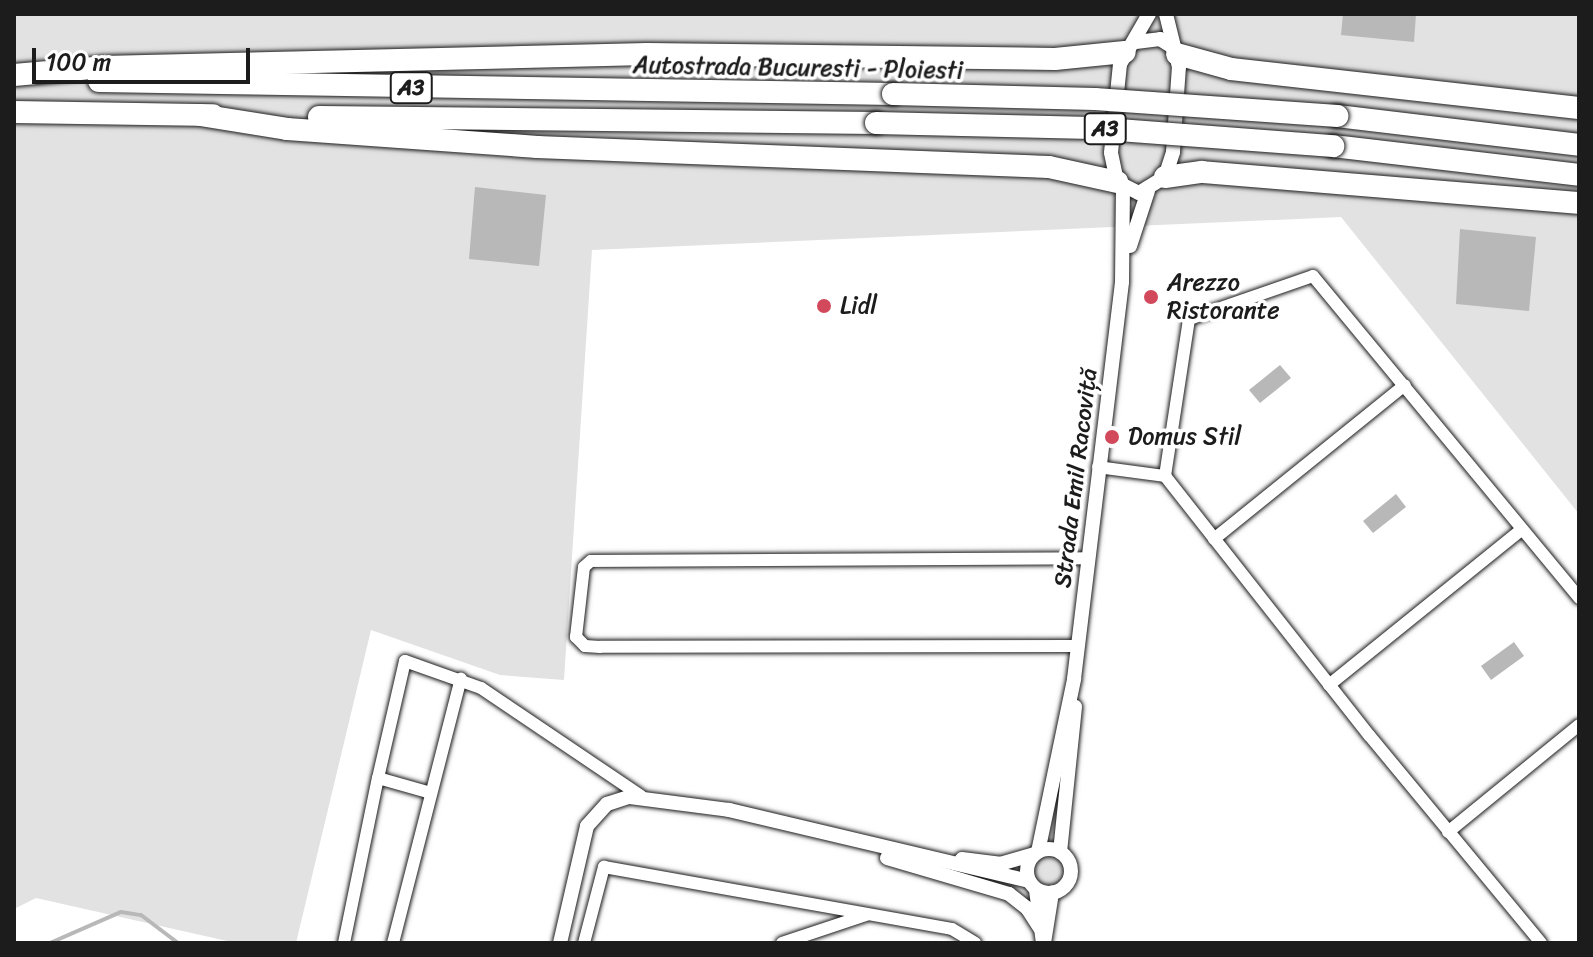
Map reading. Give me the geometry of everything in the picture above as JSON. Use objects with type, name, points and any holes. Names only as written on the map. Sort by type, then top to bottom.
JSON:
[{"type":"highway","points":[[14,77],[103,67],[647,54],[1055,59],[1131,47]]},
{"type":"highway","points":[[1175,51],[1231,69],[1579,108]]},
{"type":"highway","name":"Autostrada Bucuresti - Ploiesti","points":[[14,77],[1095,99],[1337,116],[1579,145]]},
{"type":"highway","name":"A3","points":[[14,112],[1092,128],[1333,146],[1579,175]]},
{"type":"highway","points":[[200,115],[287,129],[537,147],[1049,167],[1120,185]]},
{"type":"highway","points":[[1157,184],[1202,172],[1579,203]]},
{"type":"street","name":"Strada Emil Racoviță","points":[[1042,938],[1052,893],[1064,887],[1071,875],[1069,861],[1060,852],[1074,679],[1122,282],[1120,185],[1111,153],[1131,47],[1149,14]]},
{"type":"street","name":"Strada Emil Racoviță","points":[[1122,282],[1157,184],[1173,152],[1175,51],[1166,14]]},
{"type":"street","points":[[1131,47],[1160,39],[1175,51]]},
{"type":"street","points":[[1120,185],[1157,184]]},
{"type":"street","points":[[1160,475],[1189,319],[1313,276],[1579,598]]},
{"type":"street","points":[[1214,539],[1405,385]]},
{"type":"street","points":[[1098,467],[1160,475],[1541,943]]},
{"type":"street","points":[[1329,685],[1522,529]]},
{"type":"street","points":[[1078,646],[600,647],[585,646],[576,637],[584,567],[591,561],[1087,558]]},
{"type":"street","points":[[344,943],[405,661],[461,679],[556,736],[641,796]]},
{"type":"street","points":[[393,943],[461,679]]},
{"type":"street","name":"Strada Emil Racoviță","points":[[1042,938],[1027,866],[1037,853],[1074,679]]},
{"type":"street","points":[[1448,832],[1579,725]]},
{"type":"street","points":[[378,778],[431,793]]},
{"type":"street","points":[[560,943],[594,814],[619,800],[641,796],[716,808],[865,843],[1033,885],[1052,893]]},
{"type":"street","points":[[865,843],[887,841],[990,864],[1037,853],[1060,852]]},
{"type":"street","points":[[865,843],[872,853],[1009,894],[1027,908],[1042,938]]},
{"type":"street","points":[[584,943],[604,867],[952,929],[975,943]]},
{"type":"street","points":[[782,943],[868,914]]},
{"type":"shaded area","points":[[14,14],[1579,14],[1579,514],[1341,217],[592,250],[564,680],[500,675],[371,630],[296,943],[236,943],[36,898],[14,909]]},
{"type":"shaded area","points":[[1343,14],[1416,14],[1414,42],[1341,35]]},
{"type":"shaded area","points":[[475,187],[546,195],[539,266],[469,259]]},
{"type":"shaded area","points":[[1460,229],[1536,237],[1529,311],[1456,304]]},
{"type":"shaded area","points":[[1280,365],[1291,378],[1260,403],[1249,390]]},
{"type":"shaded area","points":[[1396,494],[1406,507],[1373,533],[1363,521]]},
{"type":"shaded area","points":[[1514,642],[1524,656],[1491,680],[1481,666]]},
{"type":"shaded area","points":[[1049,857],[1059,861],[1063,871],[1059,881],[1049,885],[1039,881],[1035,871],[1039,861]]},
{"type":"waterway","points":[[50,943],[121,912],[141,915],[178,943]]},
{"type":"place","name":"Arezzo Ristorante","points":[[1151,297]]},
{"type":"place","name":"Lidl","points":[[824,306]]},
{"type":"place","name":"Domus Stil","points":[[1112,437]]}]
